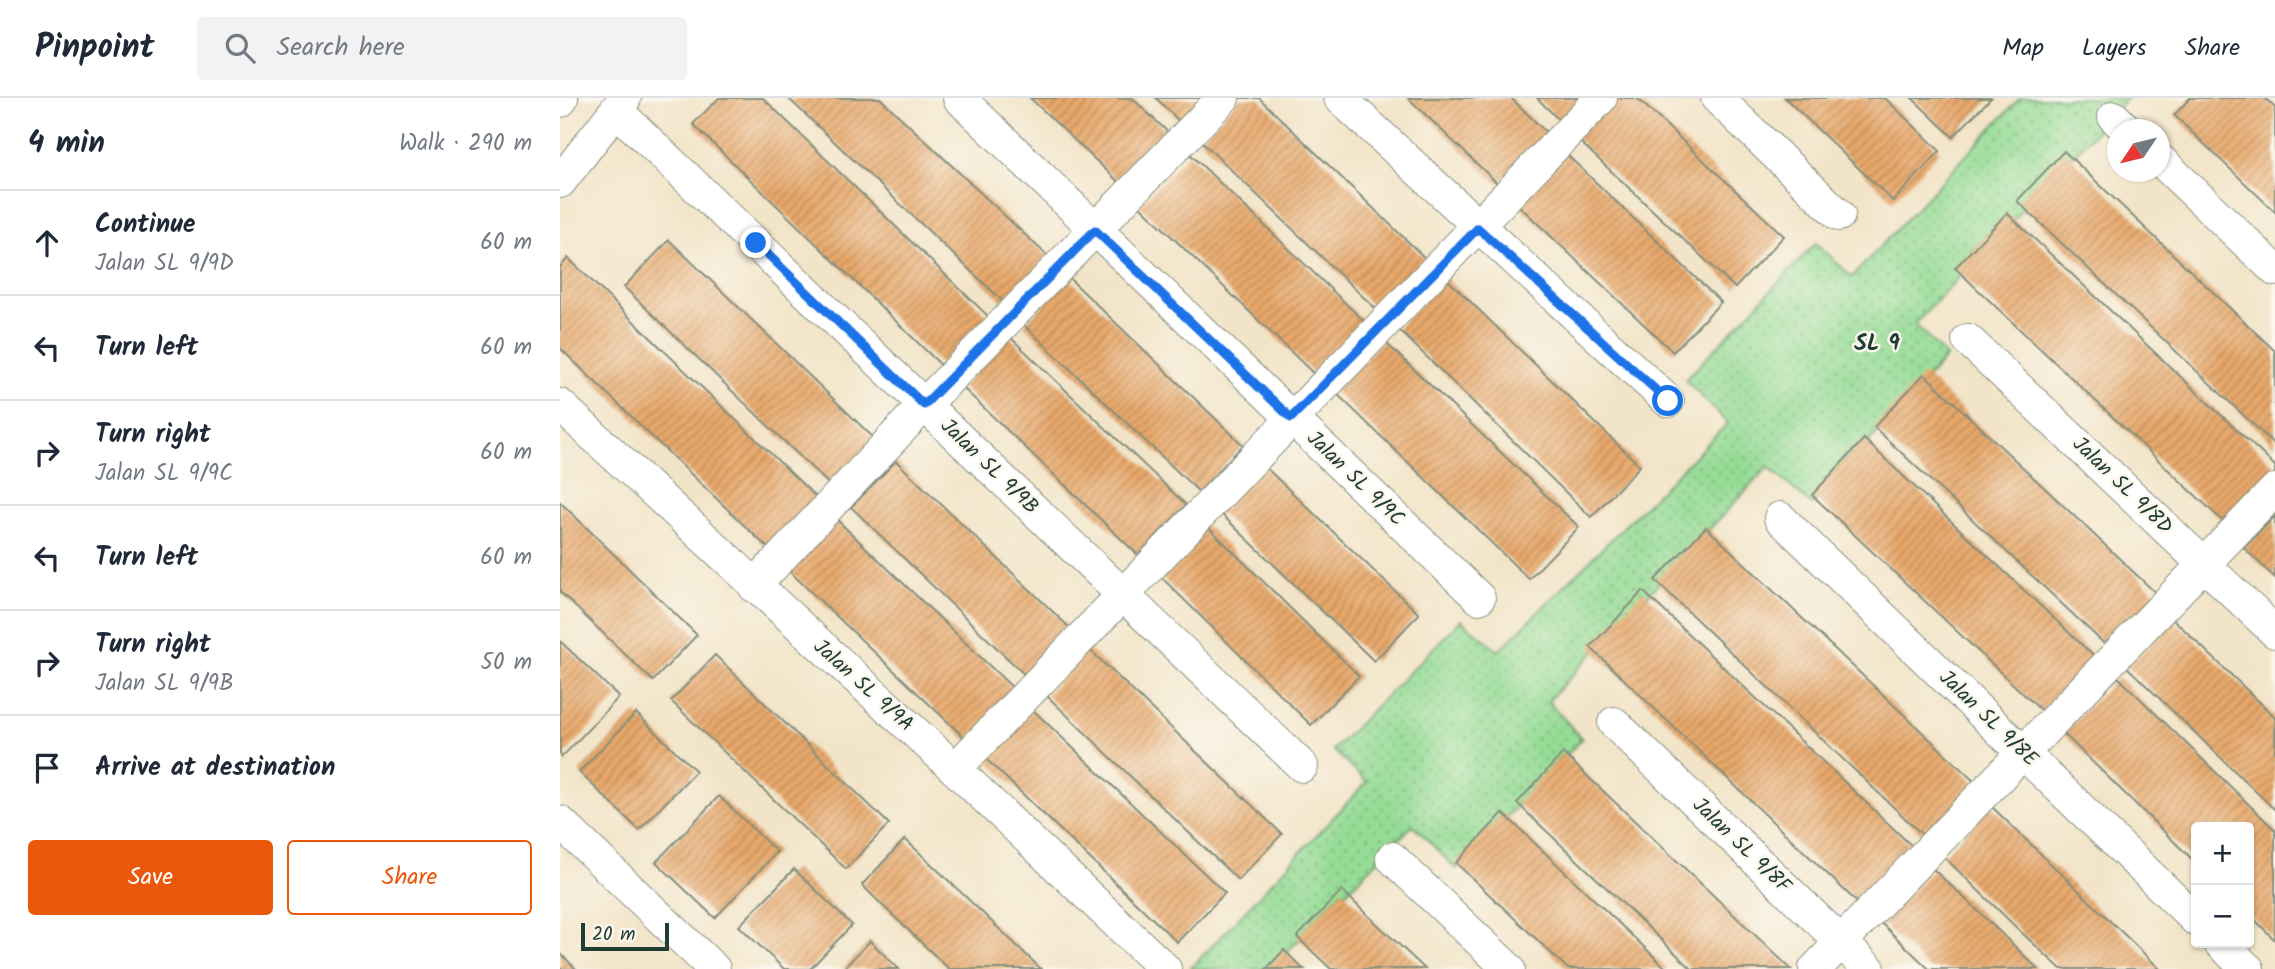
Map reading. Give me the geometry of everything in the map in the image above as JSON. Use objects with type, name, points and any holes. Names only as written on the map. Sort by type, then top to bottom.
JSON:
[{"type":"street","name":"Jalan SL 9/9C","points":[[959,98],[1479,598]]},
{"type":"street","points":[[754,586],[924,405],[1223,98]]},
{"type":"street","points":[[1340,98],[1668,401]]},
{"type":"street","points":[[955,769],[1601,98]]},
{"type":"street","points":[[1717,98],[1839,215]]},
{"type":"street","points":[[560,182],[621,104]]},
{"type":"street","name":"Jalan SL 9/9B","points":[[621,104],[924,405],[1301,766]]},
{"type":"street","points":[[2170,170],[2275,270]]},
{"type":"street","name":"Jalan SL 9/8D","points":[[1968,340],[2275,632]]},
{"type":"street","name":"Jalan SL 9/9A","points":[[560,405],[955,769],[1165,969]]},
{"type":"street","points":[[1815,969],[2275,490]]},
{"type":"street","name":"Jalan SL 9/8E","points":[[1780,518],[2191,915]]},
{"type":"street","name":"Jalan SL 9/8F","points":[[1614,723],[1869,969]]},
{"type":"street","points":[[560,822],[714,969]]},
{"type":"street","points":[[1392,858],[1509,969]]},
{"type":"street","points":[[2225,948],[2248,969]]},
{"type":"green space","points":[[2020,98],[2127,98],[1915,324],[1946,357],[1812,505],[1768,467],[1548,701],[1582,739],[1456,869],[1413,825],[1270,969],[1190,969],[1367,782],[1333,750],[1461,620],[1499,651],[1728,423],[1685,380],[1816,243],[1852,277]]},
{"type":"building","points":[[719,98],[763,98],[992,320],[945,369],[693,124]]},
{"type":"building","points":[[788,98],[880,98],[1052,260],[1008,306]]},
{"type":"building","points":[[1030,98],[1132,98],[1172,136],[1124,187]]},
{"type":"building","points":[[1156,98],[1211,98],[1184,126]]},
{"type":"building","points":[[1240,98],[1259,98],[1427,260],[1378,311],[1200,140]]},
{"type":"building","points":[[1408,98],[1511,98],[1547,133],[1498,184]]},
{"type":"building","points":[[1537,98],[1584,98],[1561,122]]},
{"type":"building","points":[[1613,98],[1637,98],[1784,236],[1735,288],[1576,138]]},
{"type":"building","points":[[1785,98],[1885,98],[1940,151],[1893,201]]},
{"type":"building","points":[[1912,98],[1991,98],[1953,137]]},
{"type":"building","points":[[2190,98],[2265,98],[2275,108],[2275,212],[2174,115]]},
{"type":"building","points":[[1563,151],[1721,302],[1673,352],[1515,202]]},
{"type":"building","points":[[2064,151],[2275,351],[2275,445],[2017,201]]},
{"type":"building","points":[[1189,153],[1366,323],[1316,376],[1139,205]]},
{"type":"building","points":[[2007,213],[2275,466],[2275,479],[2230,528],[1955,268]]},
{"type":"building","points":[[669,240],[880,444],[836,491],[624,287]]},
{"type":"building","points":[[568,258],[823,504],[774,554],[560,348],[560,267]]},
{"type":"building","points":[[1069,278],[1243,445],[1199,492],[1024,325]]},
{"type":"building","points":[[1446,278],[1640,466],[1591,517],[1397,328]]},
{"type":"building","points":[[1009,336],[1186,505],[1138,555],[962,387]]},
{"type":"building","points":[[1383,340],[1579,527],[1529,579],[1334,391]]},
{"type":"building","points":[[1924,374],[2161,598],[2112,651],[1874,427]]},
{"type":"building","points":[[1864,439],[2099,661],[2047,716],[1812,495]]},
{"type":"building","points":[[896,461],[1072,630],[1027,677],[851,507]]},
{"type":"building","points":[[1260,462],[1419,614],[1374,661],[1216,509]]},
{"type":"building","points":[[560,502],[697,635],[653,681],[560,592]]},
{"type":"building","points":[[2275,516],[2275,578],[2244,548]]},
{"type":"building","points":[[836,519],[1016,691],[968,741],[788,570]]},
{"type":"building","points":[[1204,523],[1359,676],[1311,725],[1156,572]]},
{"type":"building","points":[[1706,527],[1979,786],[1928,840],[1655,580]]},
{"type":"building","points":[[1643,591],[1916,850],[1862,907],[1590,647]]},
{"type":"building","points":[[2173,619],[2275,717],[2275,810],[2127,667]]},
{"type":"building","points":[[560,641],[619,697],[562,757],[560,754]]},
{"type":"building","points":[[1089,649],[1282,834],[1238,880],[1046,695]]},
{"type":"building","points":[[715,655],[889,824],[846,869],[671,701]]},
{"type":"building","points":[[2118,677],[2275,830],[2275,940],[2254,919],[2254,822],[2191,822],[2191,858],[2063,733]]},
{"type":"building","points":[[1031,708],[1225,893],[1177,942],[984,757]]},
{"type":"building","points":[[636,713],[696,771],[639,830],[579,772]]},
{"type":"building","points":[[1563,753],[1791,969],[1692,969],[1517,803]]},
{"type":"building","points":[[719,796],[777,852],[715,918],[656,862]]},
{"type":"building","points":[[1991,806],[2160,969],[2061,969],[2021,932],[1943,856]]},
{"type":"building","points":[[1503,813],[1667,969],[1568,969],[1456,863]]},
{"type":"building","points":[[905,839],[1041,969],[949,969],[862,885]]},
{"type":"building","points":[[794,869],[852,925],[810,969],[784,969],[739,926]]},
{"type":"building","points":[[1933,869],[2038,969],[1929,969],[1881,923]]},
{"type":"building","points":[[1342,890],[1425,969],[1331,969],[1297,937]]},
{"type":"building","points":[[870,941],[899,969],[843,969]]},
{"type":"building","points":[[1284,950],[1301,967],[1304,969],[1266,969]]},
{"type":"building","points":[[560,953],[576,969],[560,969]]},
{"type":"district","name":"SL 9","points":[[1877,344]]},
{"type":"route","points":[[756,243],[924,405],[1095,230],[1291,418],[1478,228],[1668,401]]}]
